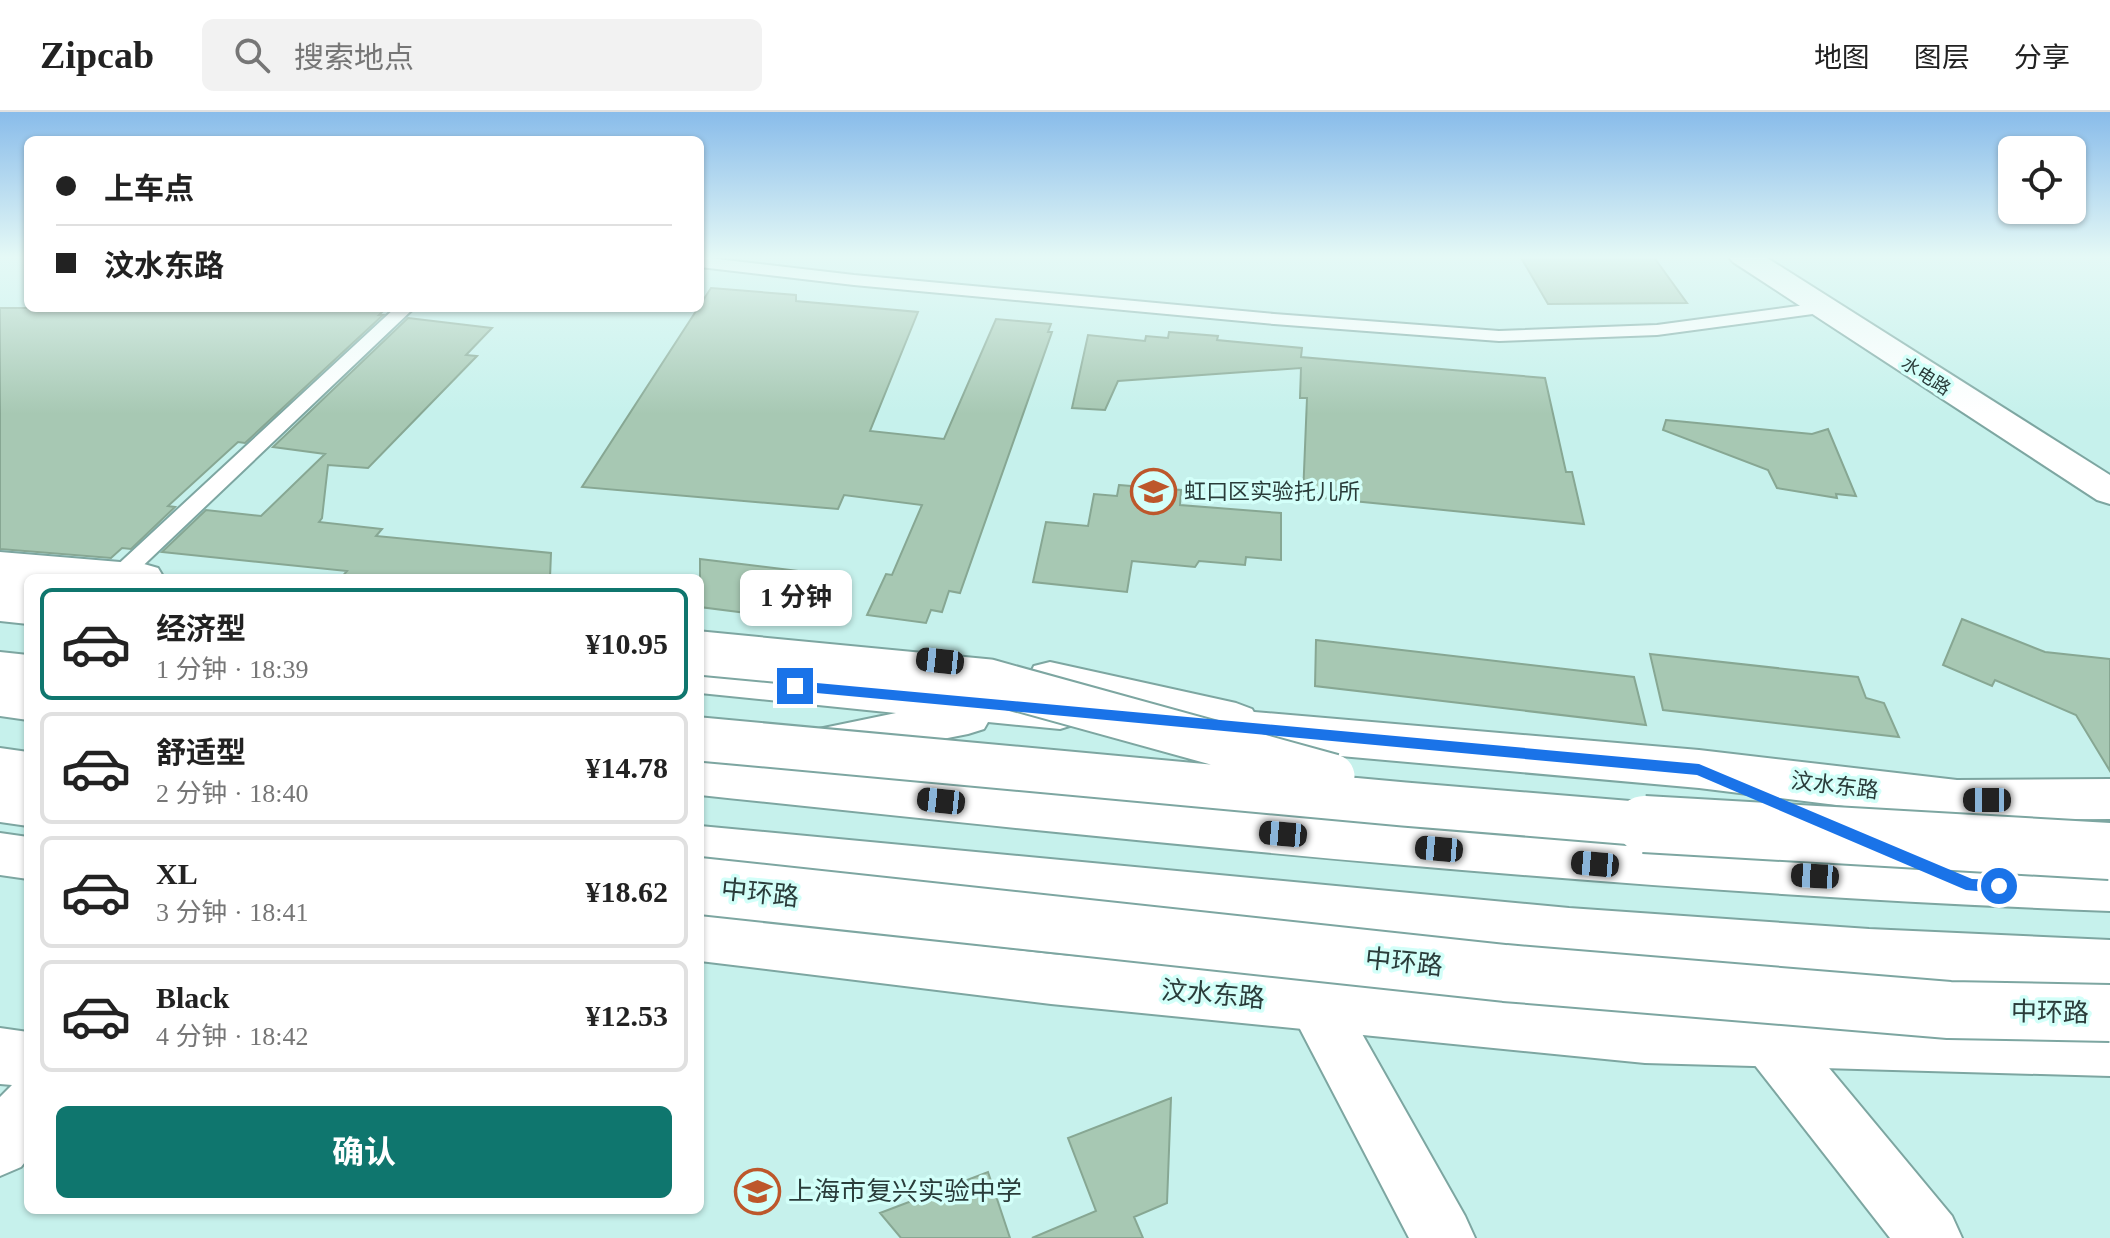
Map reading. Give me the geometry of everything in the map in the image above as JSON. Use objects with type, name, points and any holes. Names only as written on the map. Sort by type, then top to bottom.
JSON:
[{"type":"main road","name":"水电路","points":[[1821,309],[2110,492]]},
{"type":"main road","points":[[0,566],[96,574]]},
{"type":"main road","points":[[0,587],[24,590]]},
{"type":"main road","points":[[0,606],[24,609]]},
{"type":"main road","points":[[704,636],[999,667],[1289,734]]},
{"type":"main road","points":[[704,653],[989,681],[1443,807]]},
{"type":"main road","points":[[0,668],[24,671]]},
{"type":"main road","name":"汶水东路","points":[[704,677],[1289,734],[1699,769],[1957,800],[2110,799]]},
{"type":"main road","points":[[0,699],[24,702]]},
{"type":"main road","points":[[704,766],[1018,708]]},
{"type":"main road","points":[[704,739],[1443,807],[1894,843],[2110,851]]},
{"type":"main road","points":[[0,767],[24,770]]},
{"type":"main road","points":[[1699,769],[1972,885]]},
{"type":"main road","points":[[704,776],[1595,864],[1972,885],[2110,889]]},
{"type":"main road","points":[[0,802],[24,805]]},
{"type":"main road","points":[[704,847],[1569,932],[1869,953],[2110,965]]},
{"type":"main road","points":[[0,854],[24,857]]},
{"type":"main road","points":[[704,866],[985,971]]},
{"type":"main road","name":"中环路","points":[[704,886],[1505,973],[1949,1010],[2110,1013]]},
{"type":"main road","name":"汶水东路","points":[[704,937],[985,971],[1645,1036],[2110,1049]]},
{"type":"main road","points":[[1315,1004],[1443,1238]]},
{"type":"main road","points":[[1770,1040],[1930,1238]]},
{"type":"main road","points":[[0,1056],[24,1059]]},
{"type":"main road","points":[[0,1146],[24,1113]]},
{"type":"lane","points":[[1155,309],[1499,336],[1657,330],[1816,309]]},
{"type":"lane","points":[[135,574],[401,312]]},
{"type":"building","points":[[0,309],[24,309],[24,312],[382,312],[379,315],[383,315],[245,443],[238,442],[168,506],[175,507],[131,549],[122,548],[111,558],[0,549]]},
{"type":"building","points":[[704,309],[880,309],[918,312],[870,431],[944,439],[996,319],[1051,324],[1048,332],[1052,332],[960,593],[949,591],[942,612],[931,610],[926,623],[867,615],[886,574],[892,575],[922,505],[844,495],[838,509],[582,487],[695,312],[704,312]]},
{"type":"building","points":[[408,318],[492,328],[466,355],[477,356],[368,468],[328,465],[319,522],[382,529],[376,536],[551,553],[550,574],[344,574],[347,571],[162,552],[206,510],[261,516],[325,454],[273,447]]},
{"type":"building","points":[[1169,332],[1302,348],[1301,357],[1545,378],[1566,472],[1572,472],[1584,524],[1303,496],[1307,398],[1300,398],[1301,368],[1118,381],[1105,410],[1072,408],[1088,335],[1145,341],[1146,336],[1168,338]]},
{"type":"building","points":[[1666,420],[1812,434],[1828,429],[1856,496],[1836,494],[1837,498],[1777,488],[1768,470],[1663,430]]},
{"type":"building","points":[[1119,485],[1181,490],[1180,505],[1281,513],[1281,560],[1246,557],[1245,565],[1199,561],[1195,567],[1132,561],[1127,592],[1033,582],[1046,522],[1088,526],[1094,494],[1117,496]]},
{"type":"building","points":[[700,559],[807,572],[785,618],[704,608],[704,574],[700,574]]},
{"type":"building","points":[[1962,619],[2045,652],[2110,659],[2110,771],[2076,715],[1995,680],[1992,686],[1943,665]]},
{"type":"building","points":[[1316,640],[1634,677],[1646,725],[1315,686]]},
{"type":"building","points":[[1650,654],[1858,677],[1866,698],[1884,703],[1899,737],[1663,710]]},
{"type":"building","points":[[1171,1098],[1167,1203],[1134,1217],[1143,1238],[1032,1238],[1096,1211],[1068,1138]]},
{"type":"building","points":[[988,1172],[1010,1238],[901,1238],[880,1213]]},
{"type":"place","name":"虹口区实验托儿所","points":[[1153,491]]},
{"type":"place","name":"上海市复兴实验中学","points":[[757,1191]]},
{"type":"route","points":[[795,686],[1289,734],[1699,769],[1972,885],[1999,886]]}]
